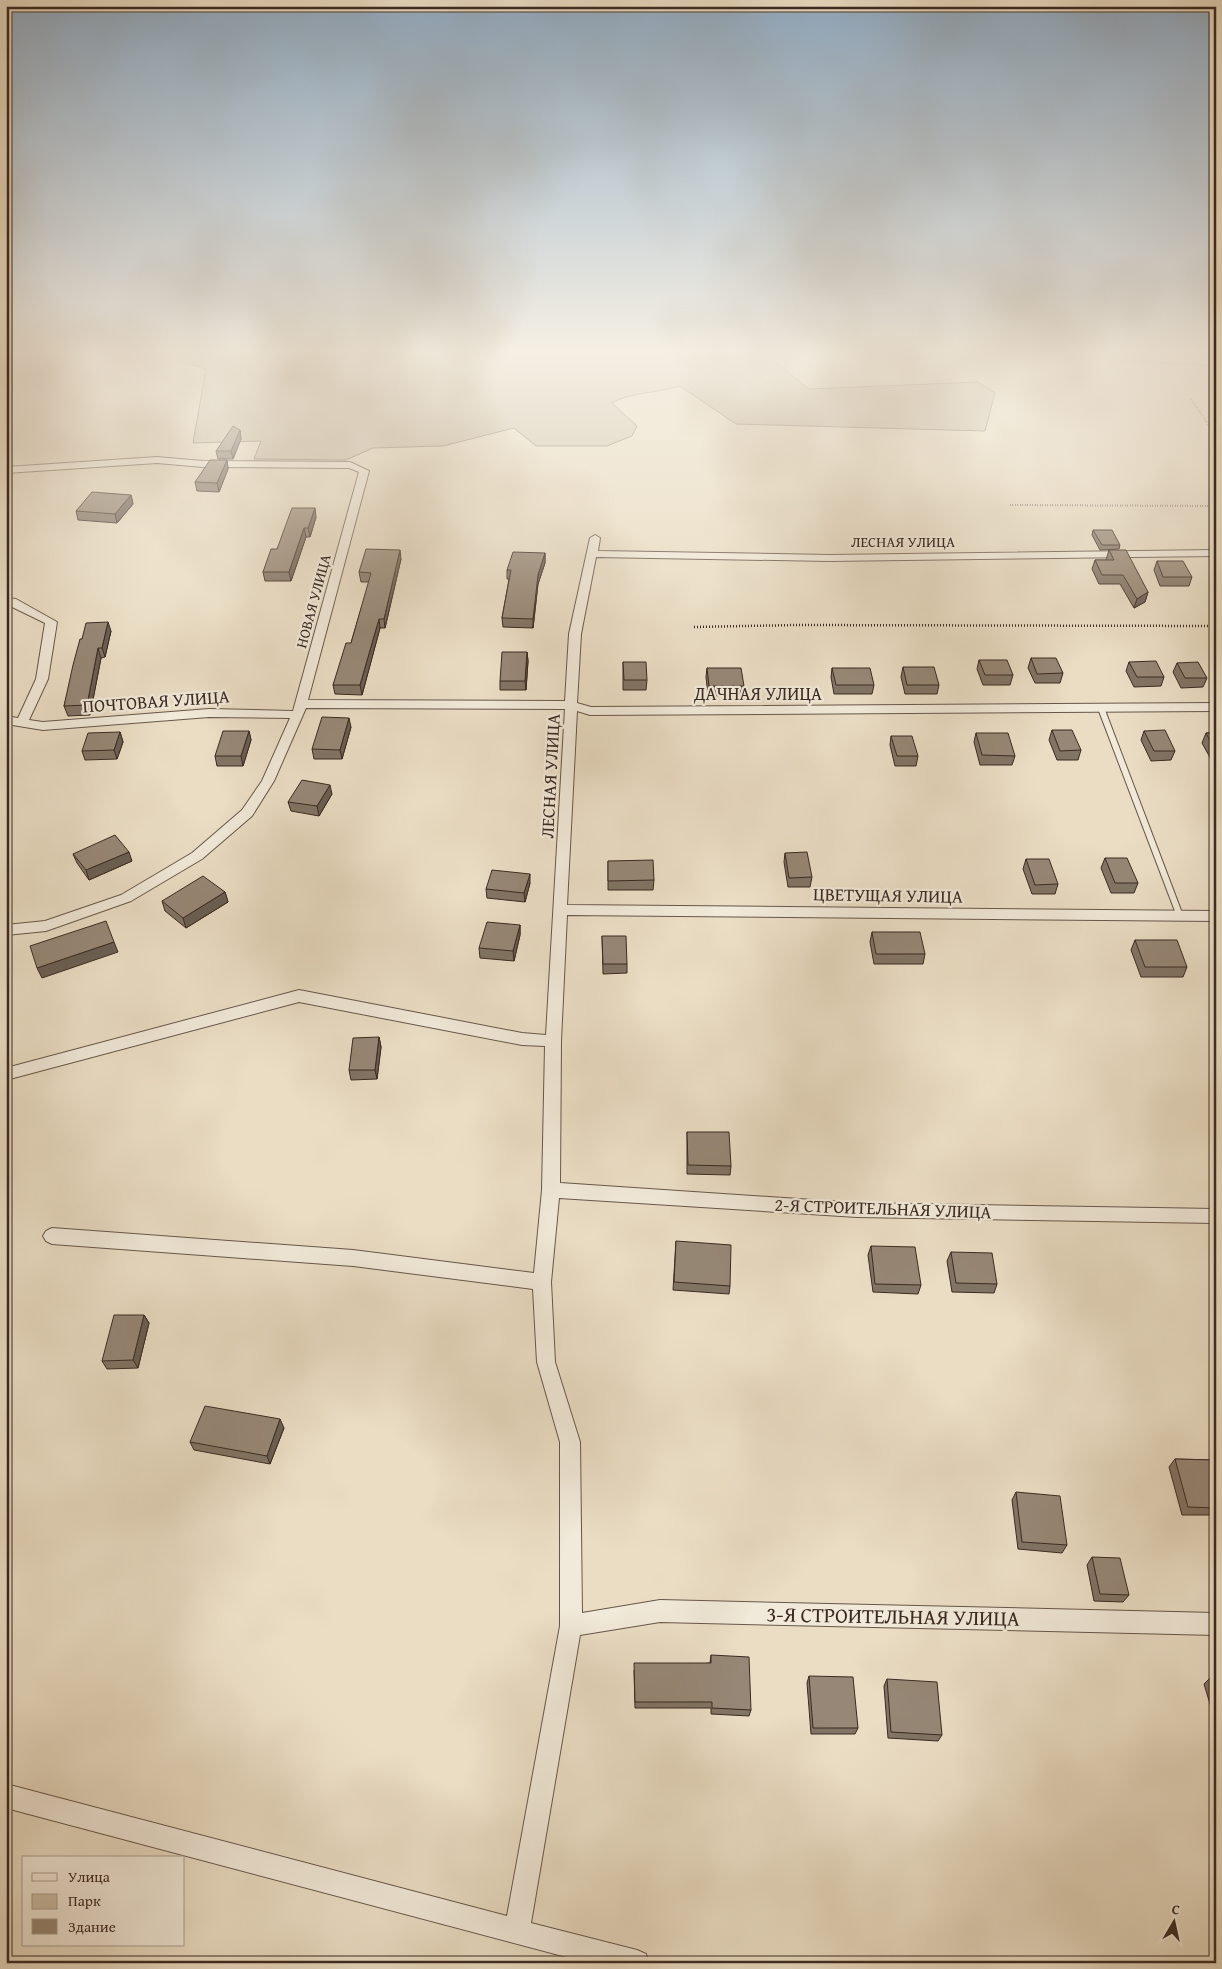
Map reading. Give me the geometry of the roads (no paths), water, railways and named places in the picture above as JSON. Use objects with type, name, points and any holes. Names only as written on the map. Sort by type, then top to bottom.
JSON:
[{"type":"street","name":"НОВАЯ УЛИЦА","points":[[6,470],[157,460],[203,464],[350,465],[364,471],[299,710],[268,781],[247,813],[197,856],[126,898],[46,926],[6,930]]},
{"type":"street","name":"ЛЕСНАЯ УЛИЦА","points":[[517,1932],[571,1626],[570,1442],[546,1362],[542,1282],[551,1190],[553,1041],[575,634],[590,554],[595,538]]},
{"type":"street","name":"ЛЕСНАЯ УЛИЦА","points":[[590,554],[839,558],[1216,554]]},
{"type":"street","points":[[6,601],[12,601],[51,622],[42,678],[22,723]]},
{"type":"street","name":"ДАЧНАЯ УЛИЦА","points":[[299,710],[571,705],[590,711],[1216,708]]},
{"type":"street","name":"ПОЧТОВАЯ УЛИЦА","points":[[6,720],[44,726],[209,712],[299,710]]},
{"type":"street","name":"ЦВЕТУЩАЯ УЛИЦА","points":[[559,910],[1216,916]]},
{"type":"street","points":[[6,1074],[281,999],[299,996],[513,1037],[553,1041]]},
{"type":"street","name":"2-Я СТРОИТЕЛЬНАЯ УЛИЦА","points":[[551,1190],[857,1210],[1216,1216]]},
{"type":"street","points":[[52,1236],[352,1258],[542,1282]]},
{"type":"street","name":"3-Я СТРОИТЕЛЬНАЯ УЛИЦА","points":[[571,1626],[660,1611],[1216,1624]]},
{"type":"street","points":[[6,1796],[637,1963]]},
{"type":"lane","points":[[1101,708],[1180,916]]}]
